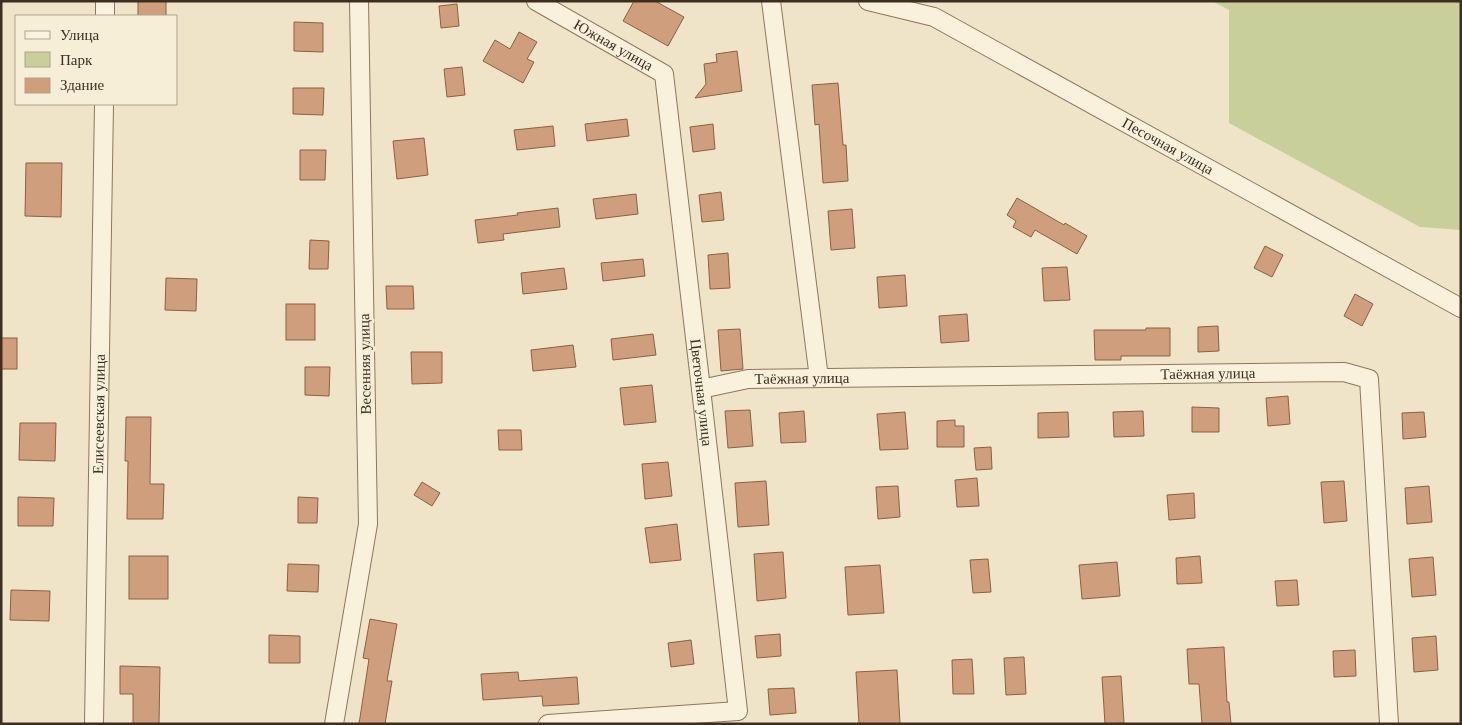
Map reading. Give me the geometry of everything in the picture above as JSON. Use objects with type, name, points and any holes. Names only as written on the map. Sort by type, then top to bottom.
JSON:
[{"type":"street","points":[[105,15],[106,1]]},
{"type":"street","name":"Весенняя улица","points":[[334,724],[368,524],[359,1]]},
{"type":"street","name":"Южная улица","points":[[536,1],[664,74]]},
{"type":"street","points":[[771,1],[819,378]]},
{"type":"street","name":"Песочная улица","points":[[868,1],[934,17],[1461,308]]},
{"type":"street","name":"Цветочная улица","points":[[548,724],[738,711],[664,74]]},
{"type":"street","name":"Елисеевская улица","points":[[94,724],[104,105]]},
{"type":"street","name":"Таёжная улица","points":[[701,389],[748,379],[1344,372],[1369,379],[1388,724]]},
{"type":"green space","points":[[1212,1],[1457,1],[1461,3],[1461,230],[1420,227],[1229,123],[1229,10]]},
{"type":"building","points":[[138,1],[166,1],[166,15],[138,15]]},
{"type":"building","points":[[634,1],[655,1],[684,17],[668,46],[623,21]]},
{"type":"building","points":[[457,4],[459,26],[441,28],[439,6]]},
{"type":"building","points":[[294,22],[323,23],[323,52],[294,51]]},
{"type":"building","points":[[519,32],[537,42],[527,59],[534,62],[523,83],[483,61],[495,40],[510,49]]},
{"type":"building","points":[[737,51],[742,91],[695,98],[706,84],[704,64],[717,62],[716,54]]},
{"type":"building","points":[[462,67],[465,95],[447,97],[444,69]]},
{"type":"building","points":[[838,83],[843,145],[846,145],[848,181],[823,183],[819,124],[815,125],[812,85]]},
{"type":"building","points":[[293,88],[324,88],[323,115],[293,114]]},
{"type":"building","points":[[627,119],[629,136],[587,141],[585,124]]},
{"type":"building","points":[[713,124],[715,149],[693,152],[690,127]]},
{"type":"building","points":[[553,126],[555,146],[517,150],[514,130]]},
{"type":"building","points":[[424,138],[428,175],[397,179],[393,141]]},
{"type":"building","points":[[300,150],[326,150],[325,180],[300,180]]},
{"type":"building","points":[[26,163],[62,163],[61,217],[25,216]]},
{"type":"building","points":[[721,192],[724,220],[702,222],[699,195]]},
{"type":"building","points":[[636,194],[638,214],[596,219],[593,199]]},
{"type":"building","points":[[1017,198],[1087,236],[1077,254],[1035,230],[1031,237],[1013,227],[1016,221],[1007,215]]},
{"type":"building","points":[[558,208],[560,227],[503,234],[504,240],[478,243],[475,220]]},
{"type":"building","points":[[852,209],[855,248],[831,250],[828,211]]},
{"type":"building","points":[[310,240],[329,241],[328,269],[309,269]]},
{"type":"building","points":[[1265,246],[1283,255],[1272,277],[1254,268]]},
{"type":"building","points":[[728,253],[730,288],[710,289],[708,255]]},
{"type":"building","points":[[643,259],[645,276],[603,281],[601,263]]},
{"type":"building","points":[[1067,267],[1070,300],[1044,301],[1042,268]]},
{"type":"building","points":[[564,268],[567,289],[523,294],[521,273]]},
{"type":"building","points":[[905,275],[907,306],[879,308],[877,277]]},
{"type":"building","points":[[166,278],[197,279],[196,311],[165,310]]},
{"type":"building","points":[[386,286],[413,286],[414,309],[387,309]]},
{"type":"building","points":[[1355,294],[1373,304],[1362,326],[1344,316]]},
{"type":"building","points":[[286,304],[315,304],[315,340],[286,340]]},
{"type":"building","points":[[967,314],[969,341],[941,343],[939,316]]},
{"type":"building","points":[[1218,326],[1219,351],[1198,352],[1198,327]]},
{"type":"building","points":[[1146,328],[1170,328],[1170,356],[1121,356],[1121,360],[1095,360],[1094,330],[1146,330]]},
{"type":"building","points":[[740,329],[743,369],[721,371],[718,330]]},
{"type":"building","points":[[653,334],[656,355],[613,360],[611,339]]},
{"type":"building","points":[[1,338],[17,338],[17,369],[1,369]]},
{"type":"building","points":[[573,345],[576,367],[533,371],[531,350]]},
{"type":"building","points":[[411,352],[442,352],[442,383],[412,384]]},
{"type":"building","points":[[305,367],[330,367],[329,396],[305,395]]},
{"type":"building","points":[[652,385],[656,422],[624,425],[620,388]]},
{"type":"building","points":[[1288,396],[1290,424],[1268,426],[1266,398]]},
{"type":"building","points":[[1192,407],[1219,408],[1219,432],[1192,432]]},
{"type":"building","points":[[750,410],[753,446],[728,448],[725,411]]},
{"type":"building","points":[[804,411],[806,442],[781,443],[779,413]]},
{"type":"building","points":[[1143,411],[1144,436],[1114,437],[1113,412]]},
{"type":"building","points":[[905,412],[908,449],[880,450],[877,414]]},
{"type":"building","points":[[1068,412],[1069,437],[1038,438],[1038,413]]},
{"type":"building","points":[[1424,412],[1426,437],[1403,439],[1402,413]]},
{"type":"building","points":[[126,417],[151,417],[150,484],[164,484],[163,519],[127,519],[128,461],[125,461]]},
{"type":"building","points":[[955,420],[955,426],[964,426],[964,447],[937,447],[937,421]]},
{"type":"building","points":[[20,423],[56,423],[55,461],[19,460]]},
{"type":"building","points":[[498,430],[521,430],[522,450],[499,450]]},
{"type":"building","points":[[991,447],[992,469],[976,470],[974,448]]},
{"type":"building","points":[[668,462],[672,496],[645,499],[642,464]]},
{"type":"building","points":[[977,478],[979,506],[957,507],[955,480]]},
{"type":"building","points":[[766,481],[769,525],[738,527],[735,483]]},
{"type":"building","points":[[1344,481],[1347,521],[1324,523],[1321,482]]},
{"type":"building","points":[[422,482],[440,493],[432,506],[414,495]]},
{"type":"building","points":[[898,486],[900,517],[878,519],[876,487]]},
{"type":"building","points":[[1429,486],[1432,522],[1407,524],[1405,488]]},
{"type":"building","points":[[1194,493],[1195,518],[1169,520],[1167,495]]},
{"type":"building","points":[[18,497],[54,498],[53,526],[18,526]]},
{"type":"building","points":[[298,497],[318,498],[317,523],[298,523]]},
{"type":"building","points":[[677,524],[681,560],[650,563],[645,528]]},
{"type":"building","points":[[783,552],[786,598],[757,601],[754,554]]},
{"type":"building","points":[[129,556],[168,556],[168,599],[129,599]]},
{"type":"building","points":[[1200,556],[1202,583],[1177,584],[1176,558]]},
{"type":"building","points":[[1433,557],[1436,595],[1412,597],[1409,559]]},
{"type":"building","points":[[988,559],[991,592],[973,593],[970,560]]},
{"type":"building","points":[[1117,562],[1120,596],[1082,599],[1079,565]]},
{"type":"building","points":[[288,564],[319,565],[318,592],[287,591]]},
{"type":"building","points":[[880,565],[884,613],[848,615],[845,567]]},
{"type":"building","points":[[1297,580],[1299,605],[1277,606],[1275,581]]},
{"type":"building","points":[[11,590],[50,591],[49,621],[10,620]]},
{"type":"building","points":[[370,619],[397,624],[387,681],[392,681],[385,724],[359,724],[369,659],[363,658]]},
{"type":"building","points":[[780,634],[781,656],[757,658],[755,636]]},
{"type":"building","points":[[269,635],[300,636],[300,663],[269,663]]},
{"type":"building","points":[[1436,636],[1438,670],[1414,672],[1412,638]]},
{"type":"building","points":[[691,640],[694,664],[671,667],[668,643]]},
{"type":"building","points":[[1224,647],[1227,702],[1229,702],[1231,724],[1202,724],[1199,684],[1189,684],[1187,649]]},
{"type":"building","points":[[1355,650],[1356,676],[1334,677],[1333,651]]},
{"type":"building","points":[[1024,657],[1026,694],[1006,695],[1004,658]]},
{"type":"building","points":[[972,659],[974,694],[953,694],[952,660]]},
{"type":"building","points":[[120,666],[160,667],[159,724],[133,724],[133,694],[120,694]]},
{"type":"building","points":[[897,670],[900,724],[859,724],[856,672]]},
{"type":"building","points":[[518,672],[519,681],[577,677],[579,704],[543,706],[542,696],[483,700],[481,674]]},
{"type":"building","points":[[1121,676],[1124,723],[1105,724],[1102,677]]},
{"type":"building","points":[[794,688],[796,713],[770,715],[768,689]]}]
